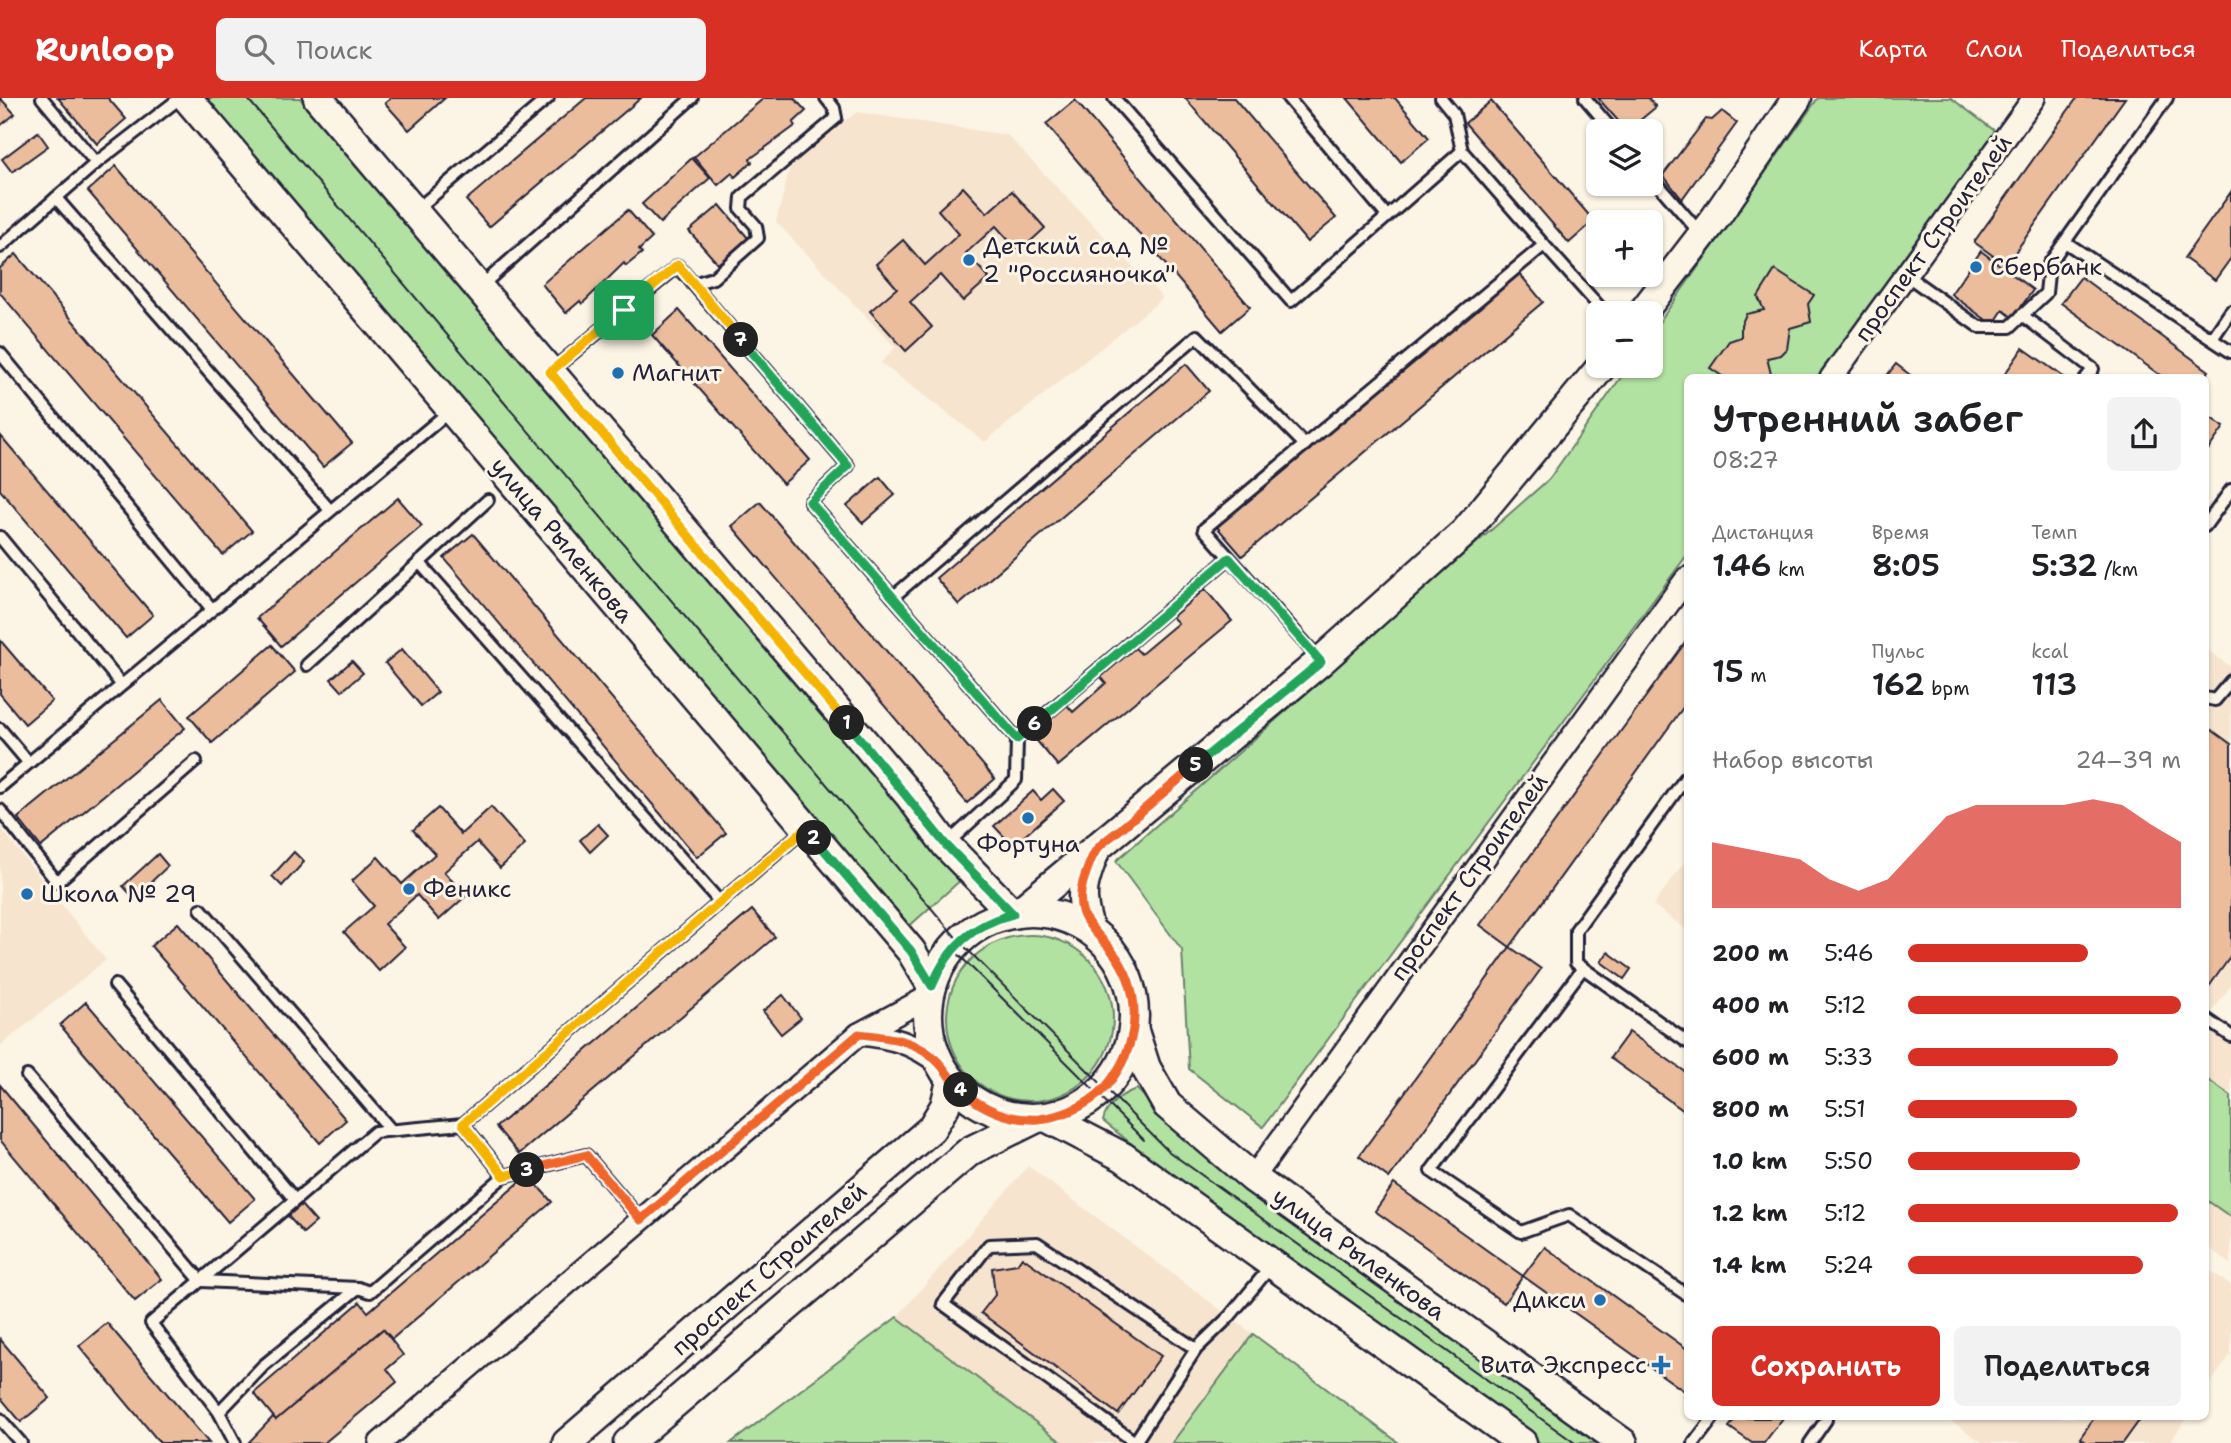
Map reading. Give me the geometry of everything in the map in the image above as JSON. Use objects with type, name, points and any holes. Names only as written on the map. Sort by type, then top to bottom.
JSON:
[{"type":"main road","name":"улица Рыленкова","points":[[187,98],[911,951],[931,991]]},
{"type":"main road","points":[[1651,301],[1702,236],[1797,98]]},
{"type":"main road","points":[[327,104],[478,288],[909,795],[946,845],[1016,913],[1044,913],[1068,919],[1090,930],[1112,950],[1127,975],[1135,1002],[1134,1031],[1124,1062],[1105,1088],[1074,1110],[1041,1118],[1003,1115],[974,1102],[945,1072],[929,1030],[931,991],[940,966],[959,941],[975,929],[1016,913],[1095,851],[1321,662],[1465,532],[1592,378]]},
{"type":"main road","points":[[1090,930],[1081,905],[1083,884],[1095,851]]},
{"type":"main road","name":"улица Рыленкова","points":[[1134,1031],[1146,1068],[1167,1105],[1253,1178],[1623,1443]]},
{"type":"main road","name":"проспект Строителей","points":[[567,1443],[931,1129],[945,1106],[945,1072]]},
{"type":"main road","points":[[1041,1118],[1123,1157],[1522,1443]]},
{"type":"main road","name":"проспект Строителей","points":[[628,1443],[970,1151],[1041,1118]]},
{"type":"street","name":"проспект Строителей","points":[[1834,374],[2034,98]]},
{"type":"street","name":"проспект Строителей","points":[[1253,1178],[1684,582]]},
{"type":"street","points":[[380,1443],[859,1034],[931,991]]},
{"type":"street","points":[[859,1034],[893,1037],[918,1046],[945,1072]]},
{"type":"lane","points":[[42,98],[96,163]]},
{"type":"lane","points":[[0,247],[96,163],[180,98]]},
{"type":"lane","points":[[414,212],[548,98]]},
{"type":"lane","points":[[478,288],[692,98]]},
{"type":"lane","points":[[693,284],[713,278],[758,238],[756,226],[741,209],[742,197],[836,118],[834,108],[826,98]]},
{"type":"lane","points":[[1114,98],[1291,301],[1462,151]]},
{"type":"lane","points":[[1288,98],[1387,216]]},
{"type":"lane","points":[[1441,98],[1454,114],[1462,151],[1594,301]]},
{"type":"lane","points":[[1585,98],[1603,119]]},
{"type":"lane","points":[[1906,275],[1979,327],[2010,327],[2046,293],[2049,264],[2167,98]]},
{"type":"lane","points":[[1663,190],[1702,236]]},
{"type":"lane","points":[[56,198],[329,509]]},
{"type":"lane","points":[[2065,242],[2231,352]]},
{"type":"lane","points":[[1321,662],[1205,529],[1544,244]]},
{"type":"lane","points":[[550,372],[678,265],[848,466],[810,502],[1017,739],[1016,780],[946,845]]},
{"type":"lane","points":[[2212,339],[2231,312]]},
{"type":"lane","points":[[2022,315],[2093,369],[2089,374]]},
{"type":"lane","points":[[893,597],[1197,336],[1305,445]]},
{"type":"lane","points":[[0,353],[211,608]]},
{"type":"lane","points":[[0,787],[329,509],[451,410]]},
{"type":"lane","points":[[2209,520],[2231,490]]},
{"type":"lane","points":[[307,665],[488,500]]},
{"type":"lane","points":[[0,537],[121,684]]},
{"type":"lane","points":[[1017,739],[1229,558]]},
{"type":"lane","points":[[419,562],[719,901]]},
{"type":"lane","points":[[2209,699],[2215,701],[2231,681]]},
{"type":"lane","points":[[0,729],[28,762]]},
{"type":"lane","points":[[0,810],[57,882],[196,761]]},
{"type":"lane","points":[[1684,780],[1576,929],[1576,963],[1684,1040]]},
{"type":"lane","points":[[235,1443],[219,1412],[151,1323],[374,1132],[463,1124],[806,828]]},
{"type":"lane","points":[[201,909],[391,1130]]},
{"type":"lane","points":[[1583,968],[1431,1171],[1521,1232],[1569,1215],[1684,1293]]},
{"type":"lane","points":[[114,985],[295,1200]]},
{"type":"lane","points":[[2209,1021],[2231,1036]]},
{"type":"lane","points":[[27,1076],[201,1280],[358,1288],[370,1292],[504,1176],[586,1155],[641,1220]]},
{"type":"lane","points":[[463,1124],[504,1176]]},
{"type":"lane","points":[[1196,1349],[1037,1243],[989,1245],[943,1304],[1135,1442],[1196,1349],[1229,1317],[1272,1265]]},
{"type":"lane","points":[[219,1412],[263,1366],[358,1288]]},
{"type":"lane","points":[[0,1419],[21,1443]]},
{"type":"lane","points":[[1694,1443],[1711,1420]]},
{"type":"lane","points":[[1810,1443],[1826,1420]]},
{"type":"shaded area","name":"Детский сад № 2 \"Россияночка\"","points":[[857,112],[1007,135],[1163,298],[985,442],[881,363],[895,347],[776,222],[792,159]]},
{"type":"shaded area","points":[[2209,651],[2231,667],[2231,985],[2209,1016]]},
{"type":"shaded area","name":"Школа № 29","points":[[0,827],[106,960],[0,1046]]},
{"type":"shaded area","points":[[1684,863],[1684,928],[1653,905]]},
{"type":"shaded area","points":[[2209,1028],[2231,1043],[2231,1264],[2209,1248]]},
{"type":"shaded area","points":[[1028,1166],[1253,1334],[1172,1443],[1063,1443],[897,1317]]},
{"type":"shaded area","points":[[2209,1270],[2231,1285],[2231,1354],[2209,1385]]},
{"type":"shaded area","points":[[1950,1420],[2186,1420],[2169,1443],[1983,1443]]},
{"type":"green space","points":[[205,98],[300,98],[963,878],[906,929]]},
{"type":"green space","points":[[1818,98],[1951,98],[1999,134],[1822,374],[1684,374],[1684,559],[1263,1127],[1189,1069],[1182,950],[1116,861],[1549,479],[1621,378],[1663,378],[1663,317]]},
{"type":"green space","points":[[1030,935],[1062,941],[1089,959],[1107,986],[1113,1018],[1107,1050],[1089,1077],[1062,1095],[1030,1101],[998,1095],[971,1077],[953,1050],[947,1018],[953,986],[971,959],[998,941]]},
{"type":"green space","points":[[2209,1081],[2231,1096],[2231,1217],[2209,1202]]},
{"type":"green space","points":[[1137,1089],[1158,1111],[1618,1443],[1540,1443],[1153,1161],[1103,1121],[1107,1110],[1115,1101]]},
{"type":"green space","points":[[897,1317],[1063,1443],[731,1443]]},
{"type":"green space","points":[[1253,1334],[1399,1443],[1172,1443]]},
{"type":"building","points":[[0,98],[15,114],[0,126]]},
{"type":"building","points":[[58,98],[108,98],[126,119],[97,144]]},
{"type":"building","points":[[391,98],[445,98],[409,130],[385,103]]},
{"type":"building","points":[[586,98],[641,98],[489,227],[466,200]]},
{"type":"building","points":[[764,98],[794,98],[806,111],[793,123],[795,126],[750,159],[752,162],[735,177],[732,173],[718,185],[694,157]]},
{"type":"building","points":[[1185,98],[1234,98],[1336,218],[1307,242]]},
{"type":"building","points":[[1347,98],[1395,98],[1429,138],[1401,162]]},
{"type":"building","points":[[1598,98],[1648,98],[1656,107],[1642,119],[1616,119]]},
{"type":"building","points":[[2077,98],[2125,98],[2006,265],[1974,242]]},
{"type":"building","points":[[1075,100],[1250,307],[1222,331],[1046,124]]},
{"type":"building","points":[[1491,101],[1586,212],[1586,228],[1569,243],[1465,123]]},
{"type":"building","points":[[1722,111],[1737,123],[1682,199],[1663,175],[1706,119],[1712,120]]},
{"type":"building","points":[[38,132],[48,146],[12,172],[2,159]]},
{"type":"building","points":[[692,158],[710,178],[660,223],[642,204]]},
{"type":"building","points":[[116,166],[352,443],[323,467],[88,191]]},
{"type":"building","points":[[963,187],[987,213],[1012,191],[1045,228],[1019,252],[996,226],[966,253],[989,278],[963,301],[940,275],[910,302],[932,327],[906,351],[870,311],[897,288],[876,264],[903,240],[925,265],[959,234],[938,210]]},
{"type":"building","points":[[2231,192],[2231,258],[2215,280],[2184,258]]},
{"type":"building","points":[[720,205],[748,238],[718,264],[689,231]]},
{"type":"building","points":[[628,210],[652,238],[639,250],[642,253],[626,266],[624,263],[582,304],[580,301],[566,313],[542,284]]},
{"type":"building","points":[[1981,251],[2033,290],[2013,318],[2003,310],[1993,325],[1951,294]]},
{"type":"building","points":[[16,254],[252,531],[223,555],[0,293],[0,268]]},
{"type":"building","points":[[1775,270],[1814,295],[1808,304],[1811,322],[1790,328],[1787,349],[1781,355],[1767,358],[1771,374],[1719,374],[1710,368],[1729,341],[1741,337],[1741,325],[1746,314],[1764,310],[1758,297]]},
{"type":"building","points":[[1519,273],[1543,302],[1242,556],[1217,527]]},
{"type":"building","points":[[2081,277],[2209,371],[2207,374],[2159,374],[2061,303]]},
{"type":"building","points":[[679,310],[810,460],[783,484],[652,335]]},
{"type":"building","points":[[2023,348],[2059,374],[2005,374]]},
{"type":"building","points":[[1186,364],[1209,391],[959,605],[936,578]]},
{"type":"building","points":[[1896,364],[1909,374],[1888,374]]},
{"type":"building","points":[[2209,417],[2224,427],[2209,448]]},
{"type":"building","points":[[0,435],[153,615],[126,638],[0,490]]},
{"type":"building","points":[[880,477],[895,495],[863,523],[847,506]]},
{"type":"building","points":[[398,498],[422,526],[281,646],[257,618]]},
{"type":"building","points":[[760,502],[995,779],[967,803],[732,526]]},
{"type":"building","points":[[473,534],[726,833],[697,857],[444,558]]},
{"type":"building","points":[[1205,589],[1232,621],[1058,766],[1032,735],[1067,705],[1073,712],[1106,683],[1101,677],[1135,648],[1141,654],[1178,623],[1172,617]]},
{"type":"building","points":[[0,640],[52,701],[25,724],[0,694]]},
{"type":"building","points":[[1684,644],[1684,706],[1510,947],[1480,925]]},
{"type":"building","points":[[272,645],[295,672],[212,743],[189,716]]},
{"type":"building","points":[[402,649],[438,692],[421,706],[385,663]]},
{"type":"building","points":[[352,661],[363,673],[342,691],[331,679]]},
{"type":"building","points":[[162,700],[185,728],[41,847],[18,818]]},
{"type":"building","points":[[2209,728],[2231,744],[2231,956],[2209,986]]},
{"type":"building","points":[[1053,789],[1064,801],[1013,846],[994,826],[1033,791],[1041,800]]},
{"type":"building","name":"Феникс","points":[[491,807],[525,845],[500,868],[477,842],[444,872],[466,896],[439,920],[417,895],[384,924],[405,947],[379,971],[344,932],[374,906],[352,881],[378,857],[402,884],[435,854],[413,830],[438,808],[461,834]]},
{"type":"building","points":[[598,824],[608,835],[590,852],[580,840]]},
{"type":"building","points":[[294,852],[304,862],[282,886],[272,876]]},
{"type":"building","points":[[158,854],[168,866],[134,898],[123,886]]},
{"type":"building","points":[[752,910],[775,937],[519,1154],[496,1127]]},
{"type":"building","points":[[178,923],[346,1120],[320,1143],[151,946]]},
{"type":"building","points":[[1510,947],[1541,969],[1389,1178],[1359,1156]]},
{"type":"building","points":[[1608,952],[1631,969],[1624,979],[1601,962]]},
{"type":"building","points":[[783,995],[801,1018],[781,1034],[763,1011]]},
{"type":"building","points":[[86,1002],[255,1199],[228,1222],[60,1025]]},
{"type":"building","points":[[1629,1032],[1684,1071],[1684,1111],[1610,1058]]},
{"type":"building","points":[[0,1085],[162,1279],[135,1301],[0,1140]]},
{"type":"building","points":[[528,1175],[552,1202],[392,1339],[383,1329],[276,1420],[254,1393],[360,1302],[368,1312]]},
{"type":"building","points":[[1394,1184],[1523,1276],[1504,1303],[1375,1211]]},
{"type":"building","points":[[301,1205],[316,1222],[303,1233],[288,1216]]},
{"type":"building","points":[[1545,1247],[1684,1347],[1684,1391],[1523,1276]]},
{"type":"building","points":[[1022,1257],[1161,1356],[1118,1414],[981,1313],[995,1295],[992,1268],[1017,1264]]},
{"type":"building","points":[[107,1323],[209,1443],[160,1443],[79,1346]]},
{"type":"building","points":[[383,1329],[403,1355],[387,1369],[397,1382],[324,1443],[248,1443],[273,1417],[276,1420]]},
{"type":"building","points":[[0,1339],[50,1398],[21,1422],[0,1397]]},
{"type":"building","points":[[1734,1420],[1781,1420],[1764,1443],[1752,1443],[1729,1427]]},
{"type":"building","points":[[2093,1420],[2140,1420],[2123,1443],[2087,1443],[2080,1438]]},
{"type":"tram line","points":[[247,98],[959,941],[1168,1151],[1575,1443]]},
{"type":"tram line","points":[[954,950],[1144,1140]]},
{"type":"place","name":"Детский сад № 2 \"Россияночка\"","points":[[969,260]]},
{"type":"place","name":"Сбербанк","points":[[1976,267]]},
{"type":"place","name":"Магнит","points":[[618,373]]},
{"type":"place","name":"Фортуна","points":[[1028,818]]},
{"type":"place","name":"Феникс","points":[[409,889]]},
{"type":"place","name":"Школа № 29","points":[[27,894]]},
{"type":"place","name":"Дикси","points":[[1600,1300]]},
{"type":"place","name":"Вита Экспресс","points":[[1661,1365]]},
{"type":"route","points":[[678,265],[848,466],[810,502],[1017,739],[1229,558],[1321,662],[1095,851],[1083,884],[1081,905],[1090,930],[1112,950],[1127,975],[1135,1002],[1134,1031],[1124,1062],[1105,1088],[1074,1110],[1035,1119],[1003,1115],[974,1102],[951,1081],[939,1063],[918,1046],[893,1037],[859,1034],[641,1220],[631,1204],[586,1155],[504,1176],[463,1124],[806,828],[911,951],[932,986],[940,966],[959,941],[993,919],[1013,914],[977,880],[946,845],[909,795],[550,372],[624,310],[678,265]]}]
